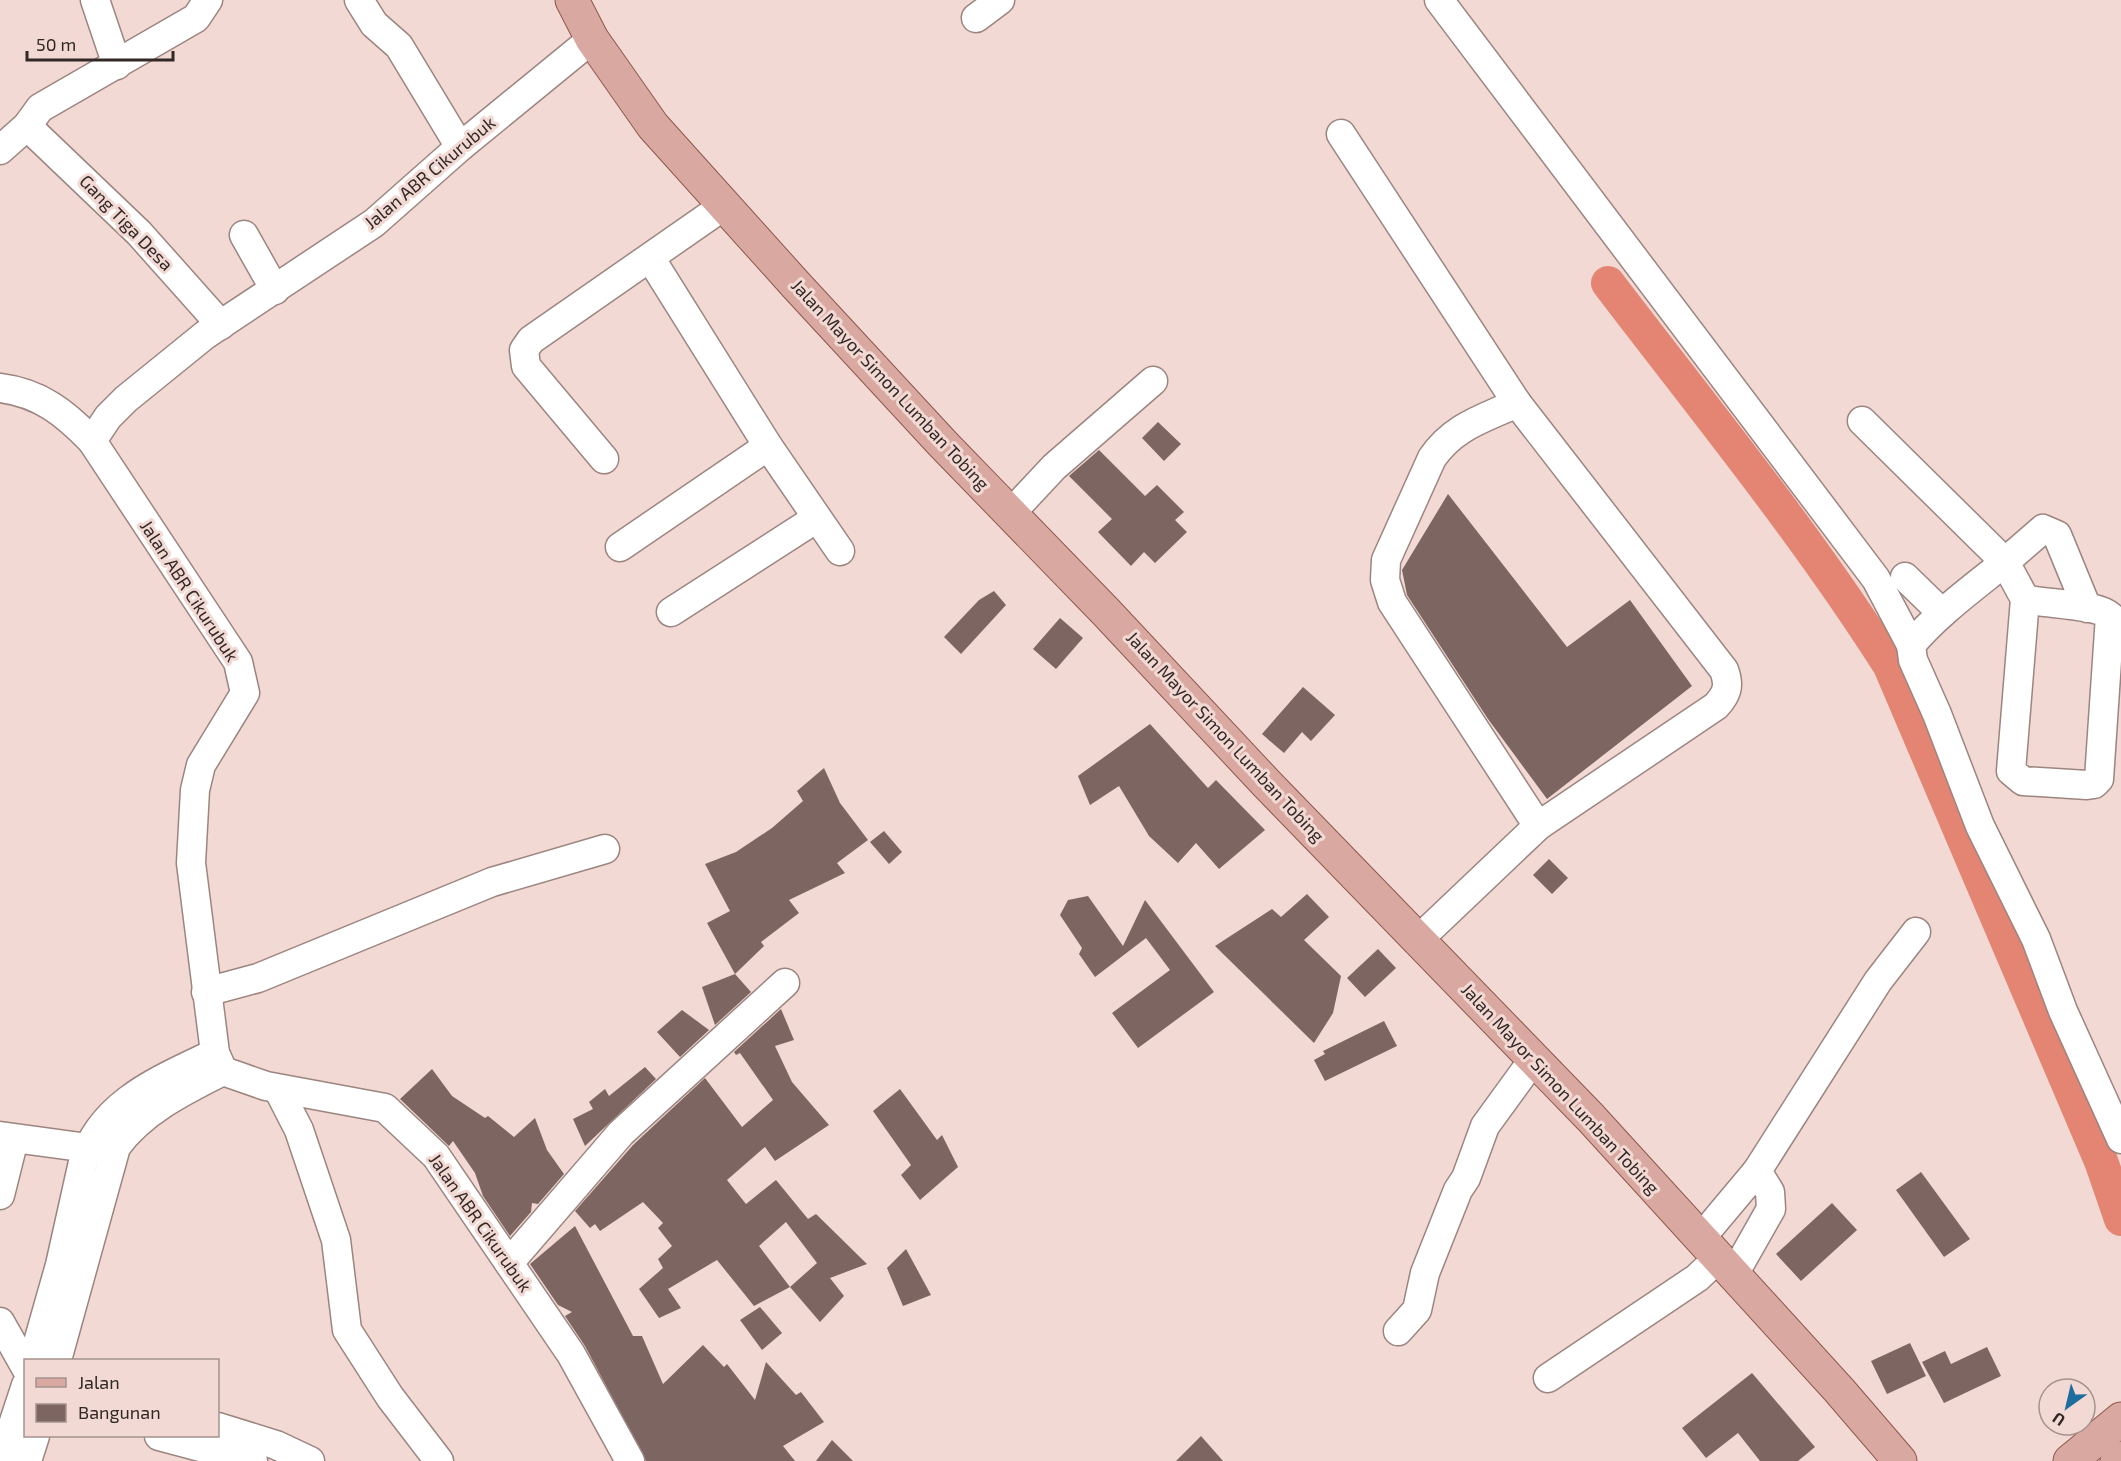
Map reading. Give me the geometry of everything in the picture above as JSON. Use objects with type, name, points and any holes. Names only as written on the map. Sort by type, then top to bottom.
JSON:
[{"type":"main road","name":"Jalan Mayor Simon Lumban Tobing","points":[[572,0],[592,39],[653,126],[725,206],[943,444],[1267,784],[1591,1118],[1900,1460]]},
{"type":"main road","points":[[2070,1461],[2121,1419]]},
{"type":"main road","points":[[2117,1461],[2121,1458]]},
{"type":"street","points":[[95,0],[117,64]]},
{"type":"street","points":[[0,150],[27,126],[45,104],[196,18],[208,0]]},
{"type":"street","points":[[360,0],[374,24],[399,46],[460,147]]},
{"type":"street","points":[[976,18],[1000,0]]},
{"type":"street","points":[[1439,0],[1876,579],[1911,645],[1913,660],[1937,714],[1980,826],[2036,939],[2063,1011],[2121,1139]]},
{"type":"street","name":"Jalan ABR Cikurubuk","points":[[592,39],[460,147],[374,223],[220,325],[126,399],[108,417],[92,441],[238,662],[245,693],[201,765],[195,790],[191,863],[206,992],[219,1062],[278,1089],[385,1108],[436,1156],[571,1354],[629,1454],[630,1461]]},
{"type":"street","name":"Gang Tiga Desa","points":[[27,126],[139,233],[220,325]]},
{"type":"street","points":[[1341,134],[1518,403],[1725,670],[1728,682],[1725,695],[1716,706],[1538,826],[1419,939]]},
{"type":"street","points":[[604,459],[526,366],[524,350],[531,340],[725,206]]},
{"type":"street","points":[[244,235],[275,290]]},
{"type":"street","points":[[651,259],[768,446],[840,551]]},
{"type":"street","points":[[1011,513],[1054,467],[1153,381]]},
{"type":"street","points":[[0,388],[15,390],[48,402],[70,418],[92,441]]},
{"type":"street","points":[[1518,403],[1454,432],[1442,444],[1432,458],[1386,560],[1385,580],[1392,602],[1538,826]]},
{"type":"street","points":[[1862,421],[2005,562],[2025,599],[2011,771],[2023,781],[2094,784],[2099,779],[2110,616],[2101,610],[2025,599]]},
{"type":"street","points":[[620,547],[768,446]]},
{"type":"street","points":[[671,612],[817,518]]},
{"type":"street","points":[[1911,645],[1942,613],[2043,529],[2051,530],[2057,535],[2087,608]]},
{"type":"street","points":[[1905,577],[1942,613]]},
{"type":"street","points":[[206,992],[258,978],[492,882],[605,849]]},
{"type":"street","points":[[1717,1258],[1757,1170],[1878,981],[1916,932]]},
{"type":"street","points":[[509,1263],[621,1133],[784,983]]},
{"type":"street","points":[[1398,1330],[1417,1310],[1425,1273],[1458,1190],[1466,1178],[1485,1126],[1533,1060]]},
{"type":"street","points":[[33,1359],[88,1148],[101,1125],[142,1089],[219,1062]]},
{"type":"street","points":[[57,1359],[116,1147],[126,1134],[219,1062]]},
{"type":"street","points":[[278,1089],[299,1130],[336,1240],[347,1330],[390,1398],[440,1461]]},
{"type":"street","points":[[0,1195],[7,1137],[88,1148]]},
{"type":"street","points":[[1548,1378],[1697,1278],[1771,1209],[1770,1192],[1757,1170]]},
{"type":"street","points":[[0,1322],[24,1364]]},
{"type":"street","points":[[1,1461],[24,1394]]},
{"type":"street","points":[[219,1427],[276,1444],[310,1461]]},
{"type":"street","points":[[27,1461],[35,1437]]},
{"type":"street","points":[[163,1437],[253,1461]]},
{"type":"building","points":[[1158,422],[1181,444],[1164,461],[1142,438]]},
{"type":"building","points":[[1099,450],[1145,496],[1157,485],[1184,512],[1175,520],[1187,532],[1155,563],[1144,552],[1131,566],[1098,532],[1112,519],[1069,476]]},
{"type":"building","points":[[1448,494],[1567,647],[1630,600],[1692,686],[1547,799],[1488,719],[1407,595],[1402,570]]},
{"type":"building","points":[[994,591],[1006,605],[961,654],[944,637],[979,600]]},
{"type":"building","points":[[1060,618],[1083,638],[1056,669],[1033,649]]},
{"type":"building","points":[[1303,687],[1335,715],[1311,741],[1302,732],[1284,753],[1262,734]]},
{"type":"building","points":[[1150,724],[1208,788],[1216,780],[1265,830],[1219,869],[1196,843],[1178,863],[1149,836],[1119,786],[1090,805],[1078,776]]},
{"type":"building","points":[[824,768],[840,803],[868,840],[837,863],[845,873],[789,900],[799,913],[761,942],[764,946],[735,974],[707,923],[730,911],[705,864],[736,852],[772,828],[803,801],[797,791]]},
{"type":"building","points":[[884,831],[902,852],[889,864],[870,842]]},
{"type":"building","points":[[1549,859],[1568,878],[1552,894],[1533,875]]},
{"type":"building","points":[[1307,894],[1329,917],[1304,940],[1341,976],[1333,1013],[1314,1043],[1215,946],[1272,909],[1281,917]]},
{"type":"building","points":[[1088,896],[1123,946],[1145,900],[1214,992],[1138,1048],[1112,1013],[1170,970],[1146,938],[1095,977],[1079,954],[1082,948],[1060,915],[1068,900]]},
{"type":"building","points":[[1378,949],[1396,968],[1365,997],[1347,978]]},
{"type":"building","points":[[735,974],[751,992],[715,1025],[702,987]]},
{"type":"building","points":[[781,1009],[794,1040],[775,1046],[792,1082],[829,1125],[775,1161],[765,1147],[727,1180],[746,1204],[776,1180],[808,1219],[816,1214],[867,1264],[830,1278],[844,1296],[820,1322],[790,1287],[754,1306],[717,1260],[668,1289],[681,1308],[659,1318],[639,1289],[663,1268],[658,1259],[672,1246],[658,1228],[663,1223],[643,1202],[600,1231],[595,1224],[590,1228],[575,1211],[633,1145],[705,1078],[742,1127],[773,1100],[740,1053],[736,1055],[734,1052]],"holes":[[[786,1222],[817,1263],[790,1287],[759,1246]]]},
{"type":"building","points":[[682,1010],[709,1030],[680,1057],[657,1032]]},
{"type":"building","points":[[1384,1021],[1397,1046],[1325,1081],[1314,1060],[1325,1054],[1323,1051]]},
{"type":"building","points":[[645,1067],[656,1079],[585,1146],[573,1119],[593,1109],[589,1102],[605,1089],[609,1096]]},
{"type":"building","points":[[432,1069],[452,1096],[485,1118],[488,1116],[514,1137],[535,1118],[547,1150],[564,1174],[538,1204],[532,1203],[531,1212],[510,1236],[483,1196],[475,1173],[453,1141],[449,1146],[400,1099]]},
{"type":"building","points":[[900,1089],[937,1140],[942,1135],[958,1167],[920,1200],[901,1175],[911,1165],[873,1111]]},
{"type":"building","points":[[1921,1172],[1970,1239],[1944,1257],[1896,1190]]},
{"type":"building","points":[[1832,1203],[1857,1230],[1801,1281],[1776,1254]]},
{"type":"building","points":[[575,1226],[633,1336],[642,1336],[663,1384],[703,1345],[724,1367],[727,1364],[755,1400],[766,1362],[796,1395],[801,1392],[824,1422],[783,1446],[795,1461],[646,1461],[585,1346],[565,1316],[572,1312],[558,1305],[530,1264]]},
{"type":"building","points":[[906,1249],[931,1295],[903,1306],[887,1268]]},
{"type":"building","points":[[760,1307],[782,1333],[762,1350],[740,1320]]},
{"type":"building","points":[[1910,1343],[1926,1376],[1887,1394],[1871,1361]]},
{"type":"building","points":[[1987,1347],[2001,1376],[1944,1403],[1922,1362],[1945,1351],[1951,1364]]},
{"type":"building","points":[[1752,1373],[1815,1447],[1798,1461],[1760,1461],[1738,1433],[1706,1458],[1682,1428]]},
{"type":"building","points":[[1201,1436],[1223,1461],[1176,1461]]},
{"type":"building","points":[[832,1440],[853,1461],[816,1461]]},
{"type":"waterway","points":[[1608,283],[1789,519],[1890,666],[2101,1161],[2121,1219]]}]
